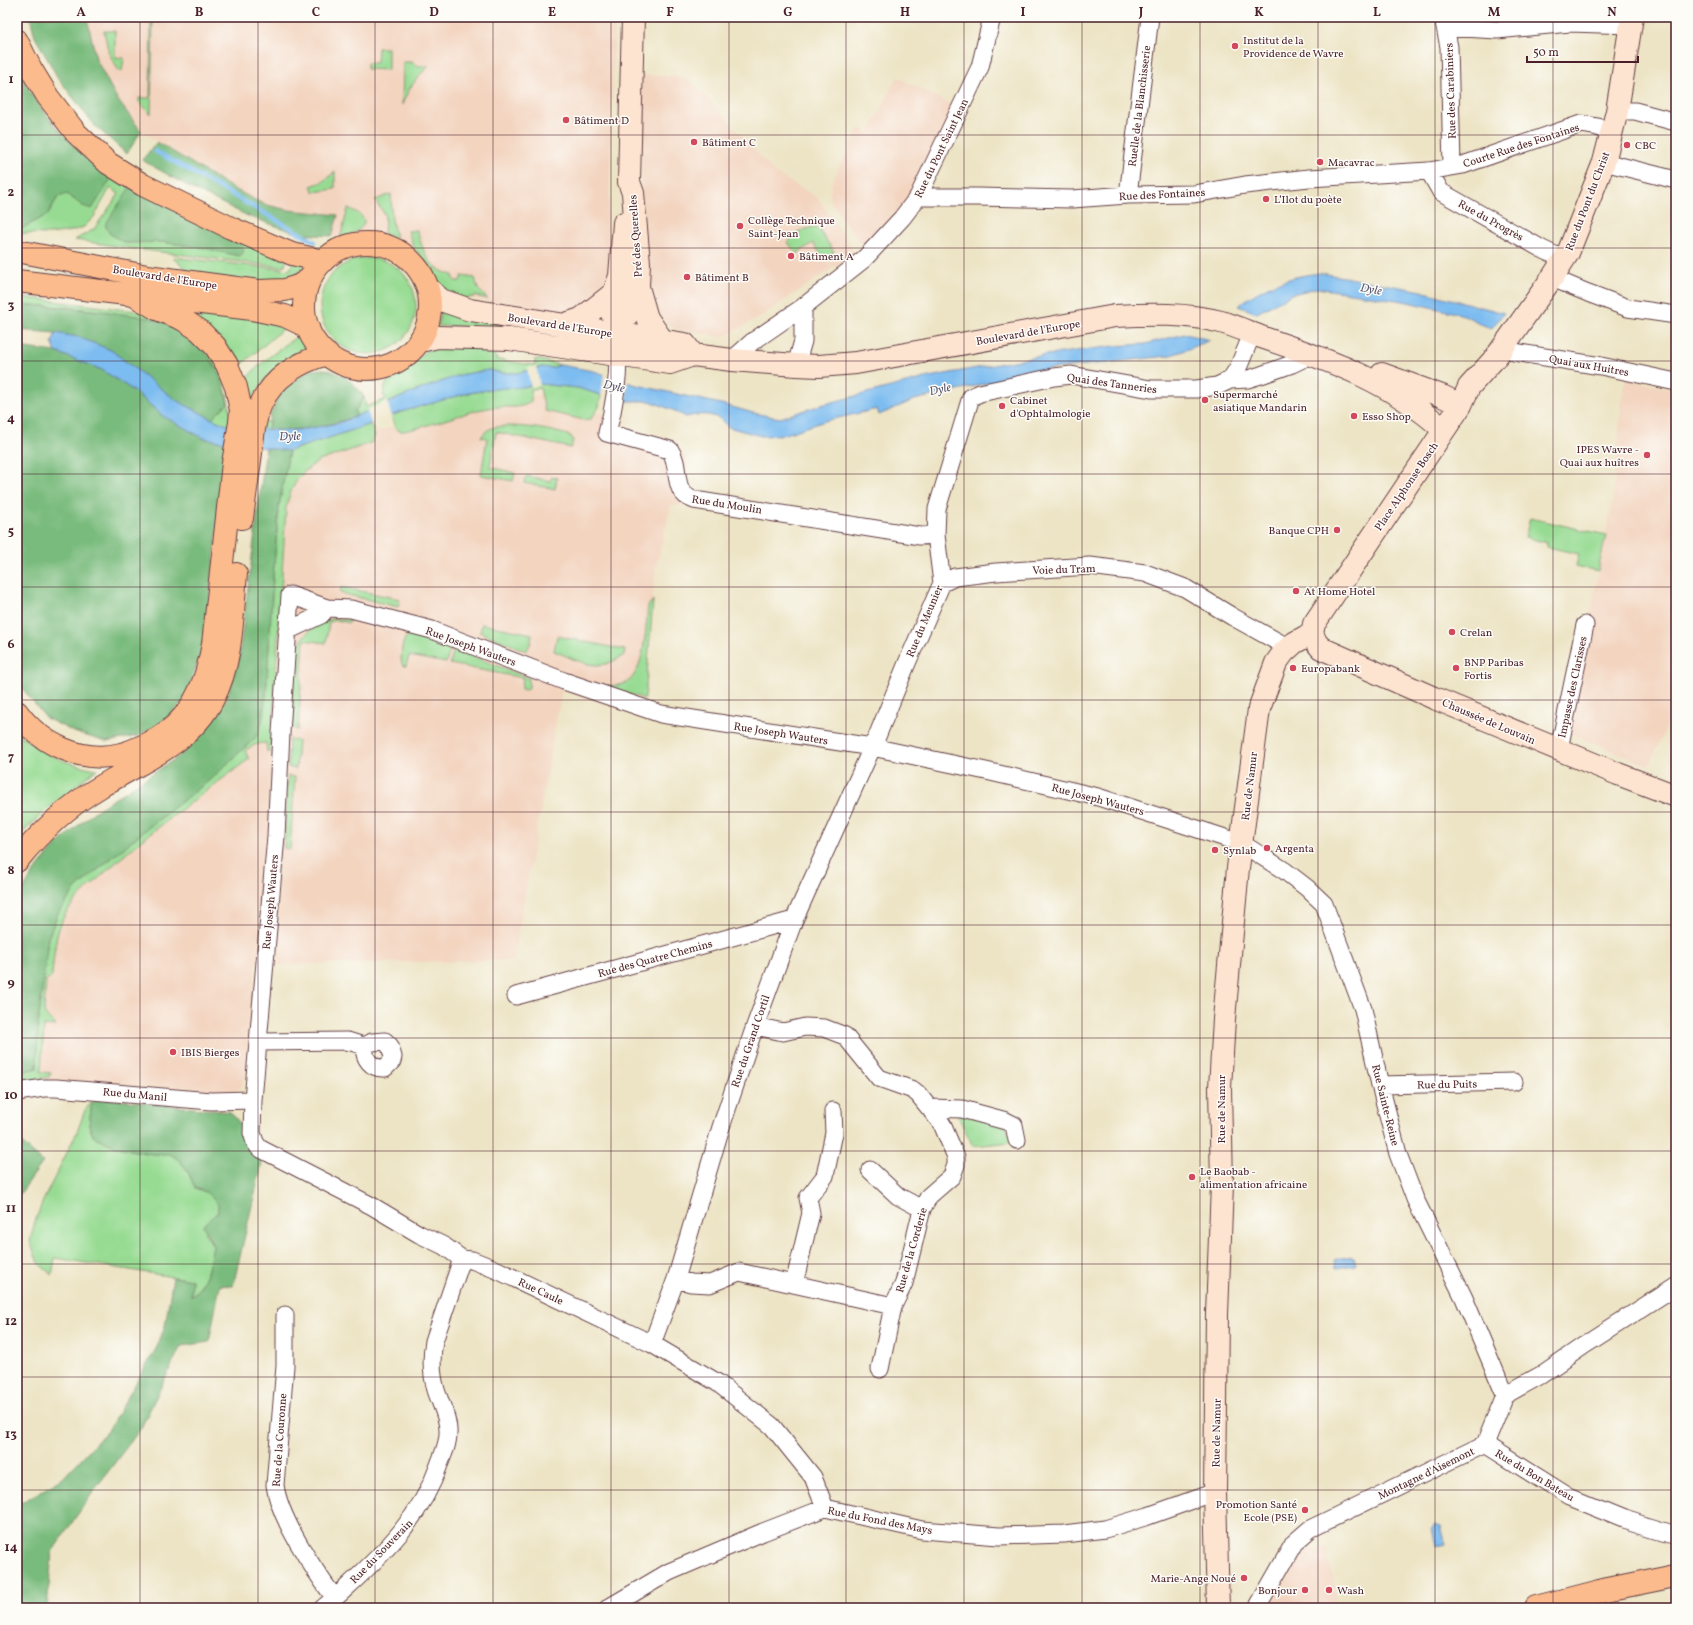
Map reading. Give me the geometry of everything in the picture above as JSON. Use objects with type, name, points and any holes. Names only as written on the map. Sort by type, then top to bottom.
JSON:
[{"type":"main road","name":"Pré des Querelles","points":[[618,364],[619,334],[638,287],[639,263],[633,193],[629,182],[633,17]]},
{"type":"main road","name":"Rue du Pont du Christ","points":[[1512,333],[1552,278],[1563,258],[1568,253],[1604,162],[1617,111],[1631,21]]},
{"type":"main road","points":[[17,40],[30,69],[48,97],[76,133],[108,163],[143,185],[231,228],[292,254],[317,270]]},
{"type":"main road","name":"Pré des Querelles","points":[[619,334],[611,311],[614,293],[620,276],[625,191],[629,182]]},
{"type":"main road","name":"Boulevard de l'Europe","points":[[17,251],[147,276],[259,291],[285,290],[298,286],[335,252],[349,246],[364,243],[388,247],[409,259],[420,272],[428,288],[430,306],[428,324],[420,340],[412,351],[402,359],[390,365],[376,369],[361,369],[346,365],[327,354],[315,342],[308,327],[304,310],[305,294],[317,270]]},
{"type":"main road","name":"Boulevard de l'Europe","points":[[17,281],[252,309],[284,316],[308,327]]},
{"type":"main road","points":[[638,287],[647,318],[662,340]]},
{"type":"main road","name":"Boulevard de l'Europe","points":[[428,288],[441,300],[470,310],[685,344],[693,355]]},
{"type":"main road","points":[[563,325],[581,319],[614,293]]},
{"type":"main road","points":[[17,712],[35,732],[47,741],[61,748],[91,757],[121,754],[135,749],[171,730],[196,700],[204,683],[213,644],[249,412],[227,365],[215,346],[199,330],[182,318],[157,309],[135,296]]},
{"type":"main road","name":"Boulevard de l'Europe","points":[[420,340],[438,337],[509,339],[618,364],[670,363],[693,355],[732,360],[819,366],[856,363],[1115,316],[1147,314],[1184,316],[1221,322],[1355,371],[1391,390],[1426,413],[1444,430]]},
{"type":"main road","name":"Place Alphonse Bosch","points":[[1312,633],[1314,624],[1461,405],[1469,387],[1512,333]]},
{"type":"main road","points":[[249,412],[262,402],[271,388],[286,372],[300,364],[327,354]]},
{"type":"main road","name":"Boulevard de l'Europe","points":[[1355,371],[1376,372],[1442,396],[1461,405]]},
{"type":"main road","points":[[17,861],[44,830],[73,806],[99,787],[178,741],[193,728],[214,698],[227,657],[240,536],[241,464]]},
{"type":"main road","name":"Rue de Namur","points":[[1218,1608],[1215,1492],[1217,1314],[1222,1185],[1220,1088],[1225,1011],[1241,843],[1259,709],[1276,663],[1294,643],[1312,633]]},
{"type":"main road","name":"Chaussée de Louvain","points":[[1312,633],[1316,642],[1321,648],[1434,698],[1676,796]]},
{"type":"main road","points":[[1536,1608],[1598,1592],[1676,1576]]},
{"type":"street","name":"Rue du Pont Saint Jean","points":[[732,360],[752,342],[803,307],[864,259],[889,234],[918,197],[980,67],[992,17]]},
{"type":"street","name":"Ruelle de la Blanchisserie","points":[[1128,195],[1150,17]]},
{"type":"street","points":[[1444,22],[1497,30],[1570,23],[1631,21]]},
{"type":"street","name":"Rue des Carabiniers","points":[[1444,22],[1449,47],[1452,166]]},
{"type":"street","points":[[1617,111],[1634,111],[1676,122]]},
{"type":"street","name":"Courte Rue des Fontaines","points":[[1452,166],[1463,165],[1581,124],[1598,127],[1611,133]]},
{"type":"street","points":[[1604,162],[1676,180]]},
{"type":"street","name":"Rue des Fontaines","points":[[918,197],[977,196],[1072,199],[1128,195],[1194,194],[1245,185],[1309,178],[1429,171],[1452,166]]},
{"type":"street","name":"Rue du Progrès","points":[[1429,171],[1441,192],[1542,249],[1563,258]]},
{"type":"street","points":[[1552,278],[1628,308],[1676,315]]},
{"type":"street","points":[[796,365],[802,341],[803,307]]},
{"type":"street","name":"Quai aux Huitres","points":[[1512,333],[1514,352],[1601,366],[1676,382]]},
{"type":"street","points":[[1230,380],[1238,368],[1252,334]]},
{"type":"street","name":"Quai des Tanneries","points":[[971,397],[980,393],[1062,375],[1091,378],[1151,389],[1197,389],[1217,386],[1230,380],[1248,379],[1292,364],[1311,355]]},
{"type":"street","name":"Rue du Moulin","points":[[618,364],[612,414],[608,433],[670,450],[675,457],[677,476],[681,492],[686,497],[694,500],[920,536],[936,535]]},
{"type":"street","name":"Rue du Meunier","points":[[872,747],[942,583],[936,535],[937,509],[971,397]]},
{"type":"street","name":"Voie du Tram","points":[[942,583],[955,577],[996,572],[1090,566],[1145,573],[1185,588],[1289,648]]},
{"type":"street","name":"Rue Joseph Wauters","points":[[253,1100],[276,836],[290,595],[327,608],[351,609],[432,630],[564,681],[661,714],[872,747],[986,771],[1098,797],[1241,843]]},
{"type":"street","points":[[287,631],[320,615],[327,608]]},
{"type":"street","name":"Impasse des Clarisses","points":[[1559,749],[1585,625]]},
{"type":"street","name":"Rue du Grand Cortil","points":[[652,1344],[676,1279],[721,1127],[755,1026],[794,920],[872,747]]},
{"type":"street","name":"Rue Sainte-Reine","points":[[1241,843],[1285,871],[1307,888],[1324,904],[1363,1009],[1380,1085],[1398,1154],[1415,1199],[1464,1298],[1505,1395]]},
{"type":"street","name":"Rue des Quatre Chemins","points":[[516,996],[794,920]]},
{"type":"street","name":"Rue de la Corderie","points":[[755,1026],[783,1032],[805,1027],[824,1028],[845,1036],[879,1078],[913,1090],[918,1094],[942,1124],[956,1157],[956,1165],[952,1176],[930,1196],[922,1209],[904,1283],[893,1306],[880,1368]]},
{"type":"street","points":[[258,1042],[348,1042],[364,1046]]},
{"type":"street","name":"Rue du Puits","points":[[1380,1085],[1514,1082]]},
{"type":"street","name":"Rue du Manil","points":[[17,1092],[44,1088],[56,1088],[211,1100],[253,1100]]},
{"type":"street","name":"Rue Caule","points":[[253,1100],[252,1133],[259,1148],[372,1206],[419,1234],[444,1246],[462,1259],[472,1260],[497,1270],[652,1344],[718,1383],[772,1426],[813,1477],[825,1508]]},
{"type":"street","points":[[929,1108],[962,1109],[1006,1121],[1014,1125],[1017,1140]]},
{"type":"street","points":[[794,1284],[811,1213],[808,1198],[825,1176],[834,1133],[833,1111]]},
{"type":"street","points":[[870,1170],[898,1196],[922,1209]]},
{"type":"street","name":"Rue du Souverain","points":[[329,1603],[402,1532],[418,1511],[436,1476],[444,1452],[448,1429],[447,1420],[434,1382],[432,1353],[434,1341],[462,1259]]},
{"type":"street","name":"Rue de la Corderie","points":[[676,1279],[691,1283],[710,1284],[739,1272],[893,1306]]},
{"type":"street","points":[[1505,1395],[1541,1375],[1676,1286]]},
{"type":"street","name":"Rue de la Couronne","points":[[285,1315],[285,1366],[275,1485],[276,1495],[282,1512],[319,1577],[329,1603]]},
{"type":"street","name":"Montagne d'Aisemont","points":[[1257,1608],[1294,1544],[1310,1529],[1485,1444],[1505,1395]]},
{"type":"street","name":"Rue du Bon Bateau","points":[[1485,1444],[1569,1497],[1623,1519],[1676,1534]]},
{"type":"street","name":"Rue du Fond des Mays","points":[[608,1608],[669,1572],[763,1532],[825,1508],[922,1530],[999,1536],[1064,1534],[1105,1529],[1148,1516],[1215,1492]]},
{"type":"shaded area","points":[[87,17],[615,17],[608,229],[613,253],[607,278],[599,294],[583,311],[561,316],[456,296],[440,284],[426,262],[414,248],[396,238],[384,234],[355,233],[340,239],[332,236],[338,215],[288,210],[263,204],[234,189],[141,131],[117,99],[96,59]]},
{"type":"shaded area","name":"Collège Technique Saint-Jean","points":[[641,75],[684,77],[706,96],[776,174],[818,198],[855,253],[760,317],[723,337],[676,329],[661,318],[648,299],[642,198]]},
{"type":"shaded area","points":[[897,77],[954,106],[906,200],[876,236],[864,246],[859,242],[831,202],[830,192],[832,182],[859,127],[869,133]]},
{"type":"shaded area","points":[[1626,378],[1676,391],[1676,704],[1649,766],[1567,732],[1613,497],[1622,398]]},
{"type":"shaded area","points":[[542,394],[599,407],[597,412],[624,418],[623,429],[676,443],[685,457],[688,485],[682,506],[671,505],[655,571],[643,716],[562,690],[513,960],[272,965],[256,963],[246,1075],[238,1090],[231,1092],[36,1080],[43,979],[58,913],[266,696],[270,638],[288,461],[395,426]]},
{"type":"shaded area","points":[[1328,1547],[1337,1608],[1266,1608],[1300,1553]]},
{"type":"green space","points":[[30,17],[87,17],[96,59],[117,99],[141,131],[127,154],[94,125],[58,78],[35,37]]},
{"type":"green space","points":[[151,17],[153,17],[151,114],[139,102],[139,98],[150,98]]},
{"type":"green space","points":[[104,31],[115,31],[115,57],[124,58],[122,71],[119,71],[109,54]]},
{"type":"green space","points":[[378,48],[388,48],[388,70],[367,69],[367,63],[377,63]]},
{"type":"green space","points":[[403,62],[412,62],[422,66],[429,66],[413,84],[402,105]]},
{"type":"green space","points":[[17,67],[35,99],[57,128],[84,154],[112,177],[92,209],[83,206],[67,194],[58,197],[47,215],[17,231]]},
{"type":"green space","points":[[157,142],[234,189],[263,204],[288,210],[338,215],[332,236],[299,234],[250,217],[193,189],[142,160]]},
{"type":"green space","points":[[335,172],[335,189],[314,192],[311,186],[322,182]]},
{"type":"green space","points":[[112,177],[130,187],[125,243],[162,242],[199,247],[240,242],[287,259],[285,265],[281,267],[75,240],[94,229],[119,194],[110,188],[94,217],[84,227],[72,231],[50,234],[17,233],[17,231],[47,215],[58,197],[67,194],[83,206]]},
{"type":"green space","points":[[130,187],[240,242],[244,250],[242,254],[239,256],[199,247],[162,242],[125,243],[110,234],[105,225]]},
{"type":"green space","points":[[391,194],[392,220],[396,238],[384,234],[385,215],[375,200]]},
{"type":"green space","points":[[348,208],[362,217],[364,222],[363,226],[354,233],[340,239]]},
{"type":"green space","points":[[813,227],[818,228],[834,252],[824,259],[813,243],[796,254],[788,242],[797,232]]},
{"type":"green space","points":[[417,230],[428,258],[438,269],[453,275],[453,279],[455,281],[460,281],[462,276],[475,278],[478,289],[488,299],[476,296],[466,299],[446,291],[426,262],[414,248],[408,231]]},
{"type":"green space","points":[[172,257],[290,270],[293,261],[307,262],[296,274],[277,282],[193,275]]},
{"type":"green space","points":[[368,258],[386,262],[395,266],[402,272],[408,279],[412,288],[416,306],[412,324],[408,333],[402,340],[395,346],[386,350],[368,354],[350,350],[341,346],[334,340],[328,333],[324,324],[320,306],[324,288],[328,279],[334,272],[341,266],[350,262]]},
{"type":"green space","points":[[21,297],[152,313],[185,327],[221,366],[231,415],[269,422],[268,430],[227,425],[212,419],[228,403],[214,365],[196,344],[185,334],[137,316],[66,307],[32,305],[17,306],[17,299]]},
{"type":"green space","points":[[32,305],[136,316],[157,320],[178,329],[198,345],[214,365],[219,374],[228,403],[212,419],[176,400],[111,350],[78,337],[56,333],[17,330],[17,306]]},
{"type":"green space","points":[[187,309],[288,325],[236,369]]},
{"type":"green space","points":[[441,311],[500,324],[488,330],[462,326],[438,326]]},
{"type":"green space","points":[[300,334],[308,349],[288,358],[272,371],[260,386],[250,406],[245,391],[245,384],[249,376],[254,370]]},
{"type":"green space","points":[[440,345],[484,347],[489,350],[498,360],[535,365],[535,359],[560,365],[552,368],[542,367],[518,373],[502,373],[489,370],[460,375],[416,391],[356,416],[355,411],[364,397],[366,407],[386,399],[385,396],[383,396],[386,384],[395,374],[407,368],[426,351]]},
{"type":"green space","points":[[17,347],[56,352],[102,370],[134,391],[163,416],[203,438],[228,443],[204,643],[185,699],[165,721],[138,736],[106,742],[74,732],[46,718],[22,688],[17,673]]},
{"type":"green space","points":[[325,369],[348,379],[364,397],[355,411],[356,416],[313,428],[268,430],[270,416],[279,395],[290,383],[311,370]]},
{"type":"green space","points":[[540,384],[578,388],[601,395],[599,407],[591,419],[584,420],[545,411],[540,388],[531,389],[531,401],[523,406],[496,407],[480,410],[405,431],[396,429],[391,416],[455,396],[500,388]]},
{"type":"green space","points":[[371,424],[375,436],[371,443],[319,461],[301,475],[290,493],[286,508],[272,738],[270,750],[267,752],[266,743],[255,745],[245,751],[249,759],[136,845],[78,898],[66,913],[57,935],[52,975],[51,978],[46,980],[45,1015],[55,1024],[55,1026],[44,1025],[41,1072],[51,1073],[49,1077],[17,1083],[17,1073],[37,1068],[38,1027],[48,938],[58,913],[76,888],[140,834],[211,779],[257,736],[266,696],[279,506],[289,451]]},
{"type":"green space","points":[[506,426],[538,428],[571,436],[573,440],[571,448],[496,432],[490,467],[515,473],[513,481],[481,475],[487,438],[481,437],[486,431],[492,428]]},
{"type":"green space","points":[[266,448],[289,451],[279,506],[266,696],[262,722],[257,736],[211,779],[140,834],[76,888],[58,913],[48,938],[38,1027],[37,1068],[17,1073],[17,901],[33,873],[58,843],[94,812],[178,757],[202,735],[227,698],[239,657]]},
{"type":"green space","points":[[526,476],[550,481],[552,477],[557,478],[555,489],[524,483]]},
{"type":"green space","points":[[1530,518],[1606,535],[1598,571],[1576,566],[1579,554],[1547,547],[1547,543],[1525,537]]},
{"type":"green space","points":[[341,587],[400,599],[398,607],[340,593]]},
{"type":"green space","points":[[653,600],[645,699],[604,686],[615,686],[625,683],[631,679],[636,672],[644,644],[648,606]]},
{"type":"green space","points":[[335,618],[350,620],[349,623],[337,620],[329,622],[326,643],[304,640],[298,730],[292,727],[290,721],[293,656],[300,642],[309,631],[321,623]]},
{"type":"green space","points":[[482,624],[532,634],[531,643],[526,651],[480,632]]},
{"type":"green space","points":[[412,635],[451,648],[446,663],[409,656],[406,666],[403,666],[401,656],[403,643],[407,636]]},
{"type":"green space","points":[[557,636],[625,650],[624,655],[606,664],[597,665],[581,662],[554,651]]},
{"type":"green space","points":[[454,649],[529,678],[529,688],[526,690],[521,689],[523,678],[450,664]]},
{"type":"green space","points":[[17,732],[26,740],[54,757],[97,769],[44,812],[17,838]]},
{"type":"green space","points":[[289,739],[298,741],[296,769],[288,767]]},
{"type":"green space","points":[[288,776],[295,777],[290,849],[284,848]]},
{"type":"green space","points":[[101,1098],[229,1112],[235,1117],[243,1129],[253,1149],[263,1159],[233,1286],[220,1285],[209,1342],[181,1346],[141,1428],[95,1489],[52,1552],[47,1608],[17,1608],[17,1505],[62,1479],[109,1429],[157,1347],[165,1326],[173,1277],[192,1280],[191,1296],[199,1290],[207,1274],[213,1246],[203,1225],[218,1212],[218,1204],[206,1192],[195,1188],[187,1170],[179,1160],[170,1154],[153,1154],[116,1147],[93,1136],[89,1125],[92,1102]]},
{"type":"green space","points":[[92,1102],[89,1125],[93,1136],[129,1150],[154,1154],[168,1153],[175,1156],[183,1163],[195,1188],[206,1192],[218,1204],[218,1212],[205,1233],[213,1246],[206,1274],[201,1286],[191,1296],[192,1280],[55,1258],[52,1275],[38,1263],[30,1241],[35,1221],[43,1201],[77,1132],[85,1110]]},
{"type":"green space","points":[[957,1114],[1005,1123],[1012,1142],[973,1146]]},
{"type":"green space","points":[[17,1139],[43,1162],[17,1198]]},
{"type":"water","name":"Dyle","points":[[1321,273],[1417,290],[1504,313],[1491,329],[1464,315],[1452,312],[1403,301],[1317,288],[1292,294],[1257,313],[1238,306],[1257,293],[1287,279]]},
{"type":"water","name":"Dyle","points":[[56,333],[78,337],[111,350],[176,400],[212,419],[227,425],[285,431],[339,423],[416,391],[460,375],[489,370],[502,373],[518,373],[542,367],[552,368],[560,365],[594,371],[633,384],[753,413],[780,418],[825,404],[929,377],[1046,355],[1114,346],[1145,344],[1185,334],[1210,340],[1168,356],[1050,369],[914,400],[879,415],[877,409],[825,421],[783,435],[761,436],[728,427],[720,419],[710,415],[686,417],[650,401],[629,401],[578,388],[540,384],[468,393],[401,412],[368,425],[289,451],[228,443],[203,438],[163,416],[134,391],[102,370],[56,352],[52,342]]},
{"type":"water","points":[[1353,1256],[1355,1265],[1336,1268],[1335,1259]]},
{"type":"water","points":[[1435,1524],[1441,1526],[1446,1545],[1435,1547],[1431,1528]]},
{"type":"pier","points":[[536,366],[540,386],[531,387],[527,368]]},
{"type":"pier","points":[[604,372],[628,381],[626,402],[601,397]]},
{"type":"pier","points":[[387,401],[392,418],[372,426],[367,410]]},
{"type":"waterway","points":[[155,151],[315,242]]},
{"type":"place","name":"Institut de la Providence de Wavre","points":[[1235,46]]},
{"type":"place","name":"Bâtiment D","points":[[566,120]]},
{"type":"place","name":"Bâtiment C","points":[[694,142]]},
{"type":"place","name":"CBC","points":[[1627,145]]},
{"type":"place","name":"Macavrac","points":[[1320,162]]},
{"type":"place","name":"L’Ilot du poète","points":[[1266,199]]},
{"type":"place","name":"Collège Technique Saint-Jean","points":[[740,226]]},
{"type":"place","name":"Bâtiment A","points":[[791,256]]},
{"type":"place","name":"Bâtiment B","points":[[687,277]]},
{"type":"place","name":"Supermarché asiatique Mandarin","points":[[1205,400]]},
{"type":"place","name":"Cabinet d'Ophtalmologie","points":[[1002,406]]},
{"type":"place","name":"Esso Shop","points":[[1354,416]]},
{"type":"place","name":"IPES Wavre - Quai aux huîtres","points":[[1647,455]]},
{"type":"place","name":"Banque CPH","points":[[1337,530]]},
{"type":"place","name":"At Home Hotel","points":[[1296,591]]},
{"type":"place","name":"Crelan","points":[[1452,632]]},
{"type":"place","name":"Europabank","points":[[1293,668]]},
{"type":"place","name":"BNP Paribas Fortis","points":[[1456,668]]},
{"type":"place","name":"Argenta","points":[[1267,848]]},
{"type":"place","name":"Synlab","points":[[1215,850]]},
{"type":"place","name":"IBIS Bierges","points":[[173,1052]]},
{"type":"place","name":"Le Baobab - alimentation africaine","points":[[1192,1177]]},
{"type":"place","name":"Promotion Santé Ecole (PSE)","points":[[1305,1510]]},
{"type":"place","name":"Marie-Ange Noué","points":[[1244,1578]]},
{"type":"place","name":"Bonjour","points":[[1305,1590]]},
{"type":"place","name":"Wash","points":[[1329,1590]]}]
